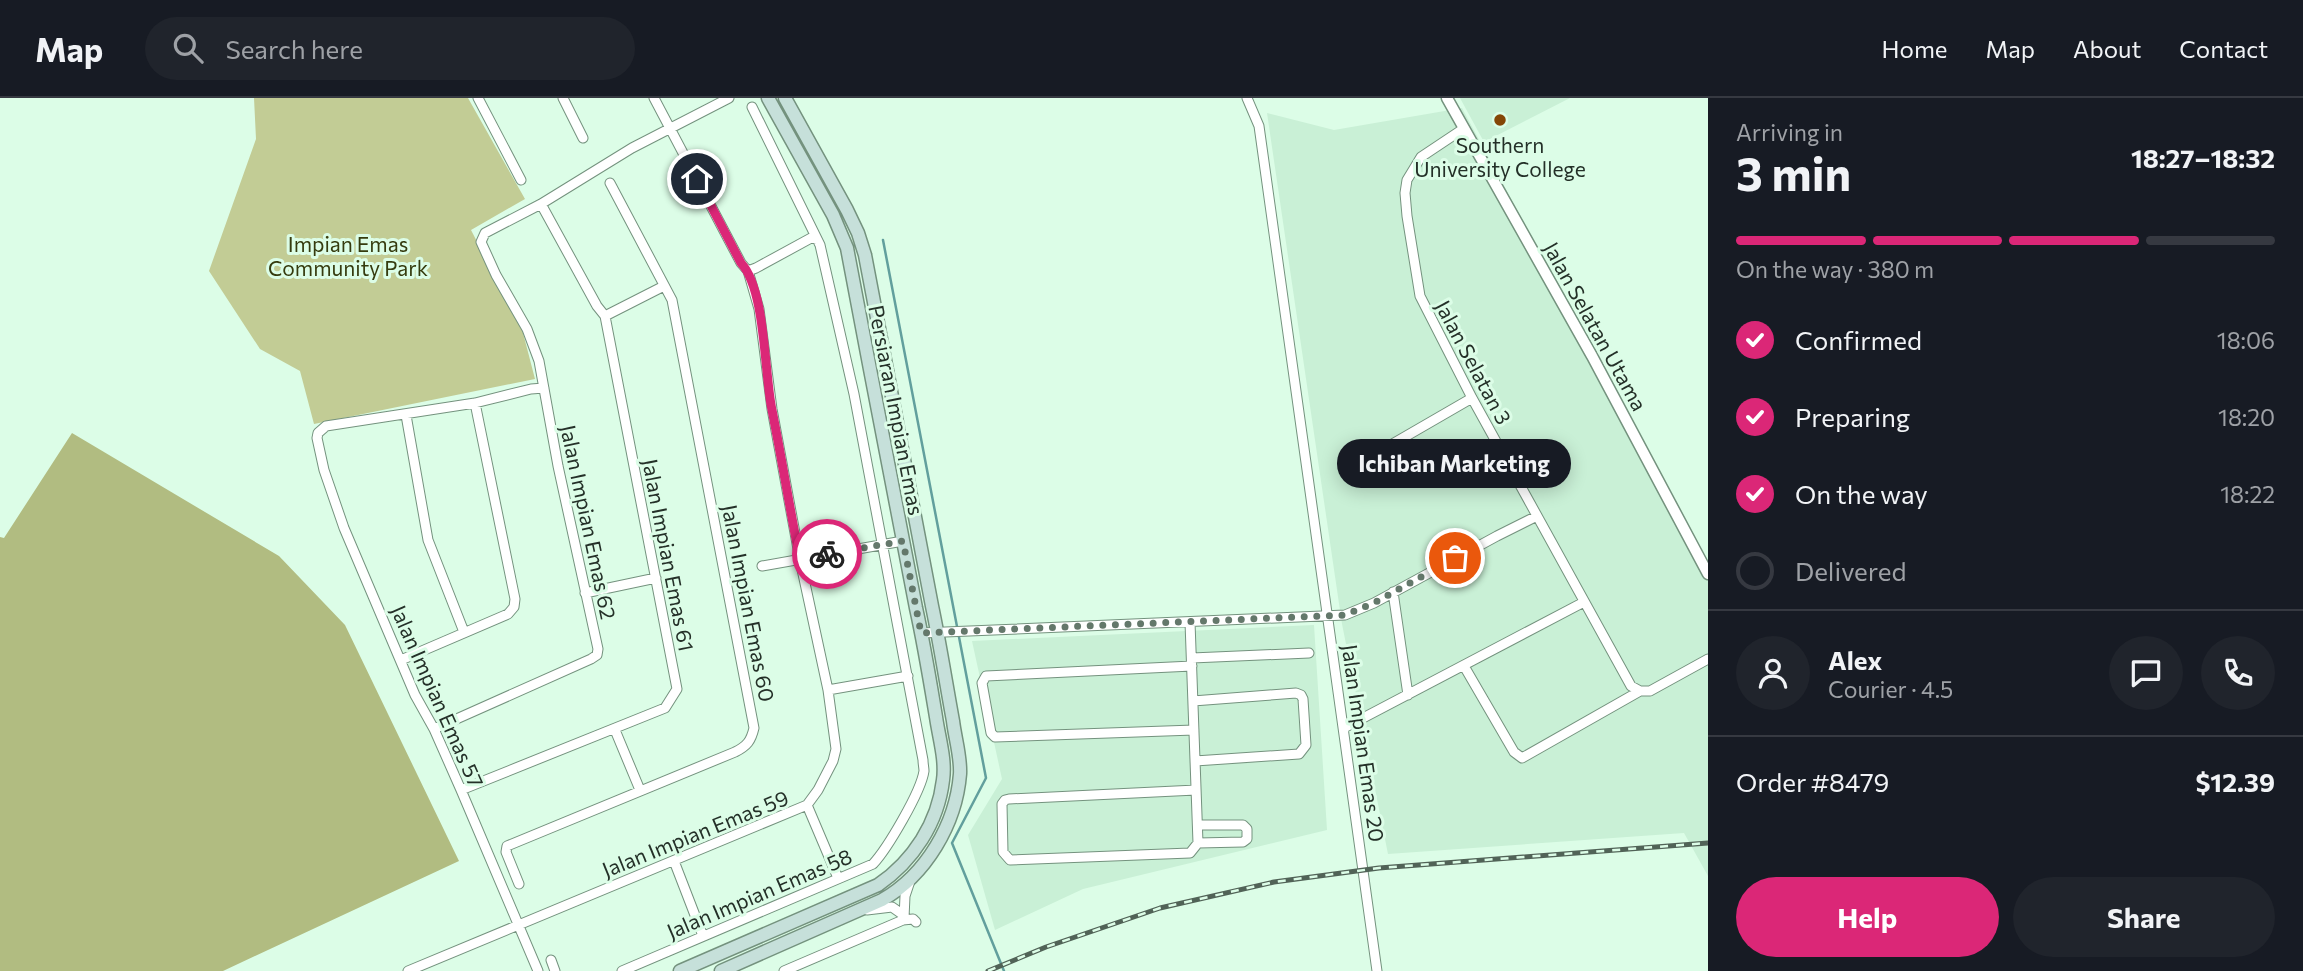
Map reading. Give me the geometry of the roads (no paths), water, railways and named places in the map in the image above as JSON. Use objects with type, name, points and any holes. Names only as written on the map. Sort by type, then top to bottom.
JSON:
[{"type":"main road","name":"Persiaran Impian Emas","points":[[680,971],[878,885],[908,860],[934,817],[940,799],[944,770],[921,633],[846,248],[833,215],[768,98]]},
{"type":"main road","name":"Persiaran Impian Emas","points":[[720,971],[897,892],[933,852],[946,828],[961,771],[865,255],[847,210],[787,100]]},
{"type":"main road","points":[[754,102],[778,116]]},
{"type":"street","points":[[478,98],[522,180]]},
{"type":"street","points":[[563,98],[583,138]]},
{"type":"street","name":"Jalan Impian Emas 59","points":[[408,971],[807,805],[828,771],[836,750],[828,691],[772,409],[759,309],[748,271],[741,263],[654,98]]},
{"type":"street","points":[[541,204],[632,148],[729,98]]},
{"type":"street","name":"Jalan Impian Emas 20","points":[[1247,98],[1257,118],[1377,971]]},
{"type":"street","name":"Jalan Selatan Utama","points":[[1447,98],[1592,356],[1708,574]]},
{"type":"street","name":"Jalan Impian Emas 58","points":[[622,971],[873,864],[904,816],[924,772],[854,394],[820,245],[754,102]]},
{"type":"street","name":"Jalan Selatan 3","points":[[1463,129],[1421,157],[1410,173],[1405,193],[1420,296],[1472,398],[1584,602],[1631,686],[1640,691]]},
{"type":"street","name":"Jalan Impian Emas 60","points":[[519,884],[506,852],[508,846],[747,746],[754,727],[672,300],[610,183]]},
{"type":"street","name":"Jalan Impian Emas 62","points":[[434,729],[597,655],[598,649],[558,466],[539,361],[527,329],[496,275],[481,242],[485,233],[541,204]]},
{"type":"street","name":"Jalan Impian Emas 61","points":[[461,790],[664,708],[677,689],[605,316],[541,204]]},
{"type":"street","points":[[748,271],[811,238],[817,239]]},
{"type":"street","points":[[605,316],[664,286]]},
{"type":"street","points":[[464,632],[428,540],[406,415],[544,388]]},
{"type":"street","points":[[1389,446],[1472,398]]},
{"type":"street","points":[[401,660],[508,614],[514,607],[515,599],[475,403]]},
{"type":"street","name":"Jalan Impian Emas 57","points":[[406,415],[326,426],[318,433],[324,470],[344,528],[415,695],[434,729],[538,971]]},
{"type":"street","points":[[921,633],[1345,615],[1374,603],[1537,516]]},
{"type":"street","points":[[762,566],[903,541]]},
{"type":"street","points":[[585,593],[656,578]]},
{"type":"street","points":[[1393,592],[1408,695]]},
{"type":"street","points":[[1344,728],[1584,602]]},
{"type":"street","points":[[1190,622],[1198,825],[1198,843],[1190,853],[1010,860],[1003,852],[1002,804],[1005,800],[1196,790]]},
{"type":"street","points":[[1194,730],[995,737],[991,733],[982,683],[986,676],[1309,653]]},
{"type":"street","points":[[1464,666],[1514,752],[1522,758],[1640,691],[1650,691],[1708,659]]},
{"type":"street","points":[[828,691],[908,676]]},
{"type":"street","points":[[1193,701],[1296,693],[1303,699],[1306,745],[1299,754],[1195,761]]},
{"type":"street","points":[[615,730],[640,790]]},
{"type":"street","points":[[807,805],[838,878]]},
{"type":"street","points":[[1198,825],[1243,825],[1247,828],[1247,839],[1243,842],[1198,843]]},
{"type":"street","points":[[674,861],[703,936]]},
{"type":"street","points":[[903,920],[906,890],[912,877]]},
{"type":"street","points":[[855,912],[892,907],[897,909],[903,920]]},
{"type":"street","points":[[784,971],[903,920],[913,919],[916,922]]},
{"type":"street","points":[[551,960],[555,971]]},
{"type":"waterway","points":[[883,240],[986,778],[952,843],[1004,971]]},
{"type":"railway","points":[[988,971],[1046,947],[1160,908],[1274,882],[1379,868],[1708,843]]},
{"type":"place","name":"Southern University College","points":[[1500,120]]},
{"type":"place","name":"Ichiban Marketing","points":[[1455,558]]},
{"type":"park label","name":"Impian Emas Community Park","points":[[348,255]]}]
